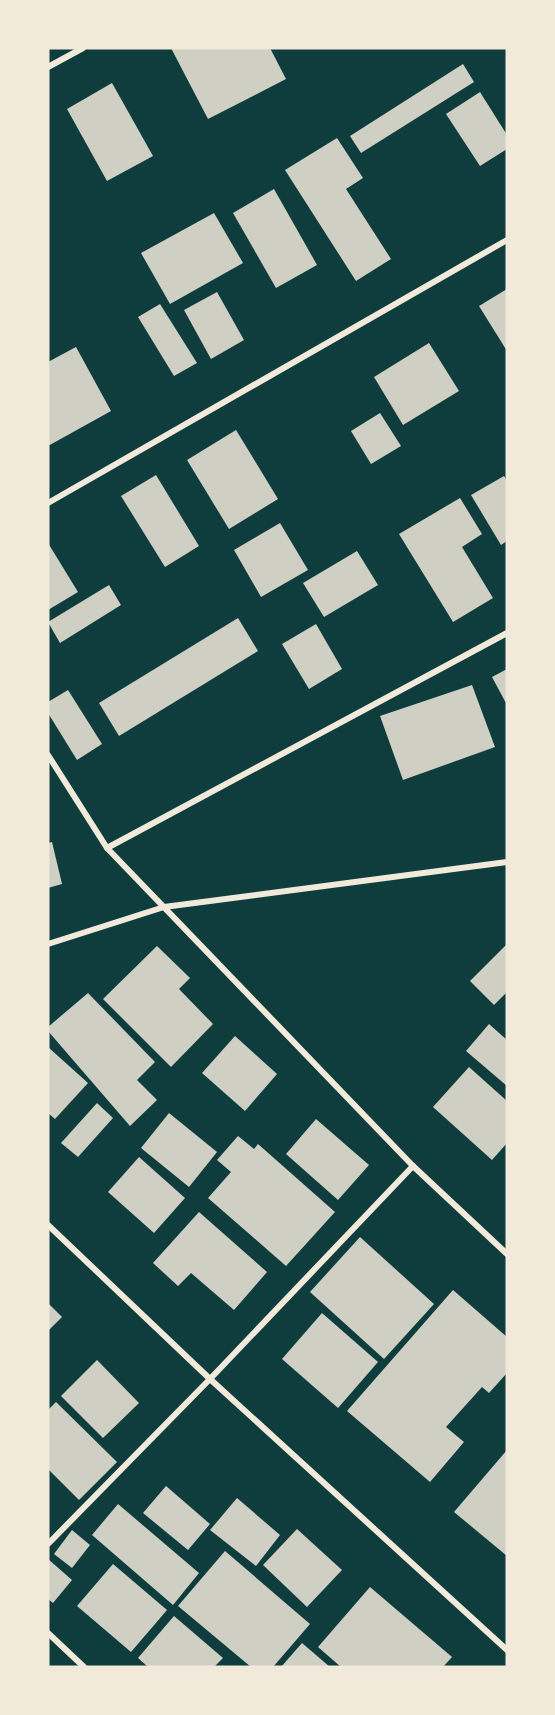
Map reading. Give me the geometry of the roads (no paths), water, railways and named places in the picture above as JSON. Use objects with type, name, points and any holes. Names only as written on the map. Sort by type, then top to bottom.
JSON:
[{"type":"street","points":[[48,67],[83,48]]},
{"type":"street","points":[[48,503],[507,240]]},
{"type":"street","points":[[107,848],[507,633]]},
{"type":"street","points":[[48,755],[107,848],[413,1166],[507,1254]]},
{"type":"street","points":[[48,944],[164,907],[507,862]]},
{"type":"street","points":[[48,1544],[210,1379],[413,1166]]},
{"type":"street","points":[[48,1225],[210,1379],[507,1650]]},
{"type":"street","points":[[48,1633],[84,1667]]}]
